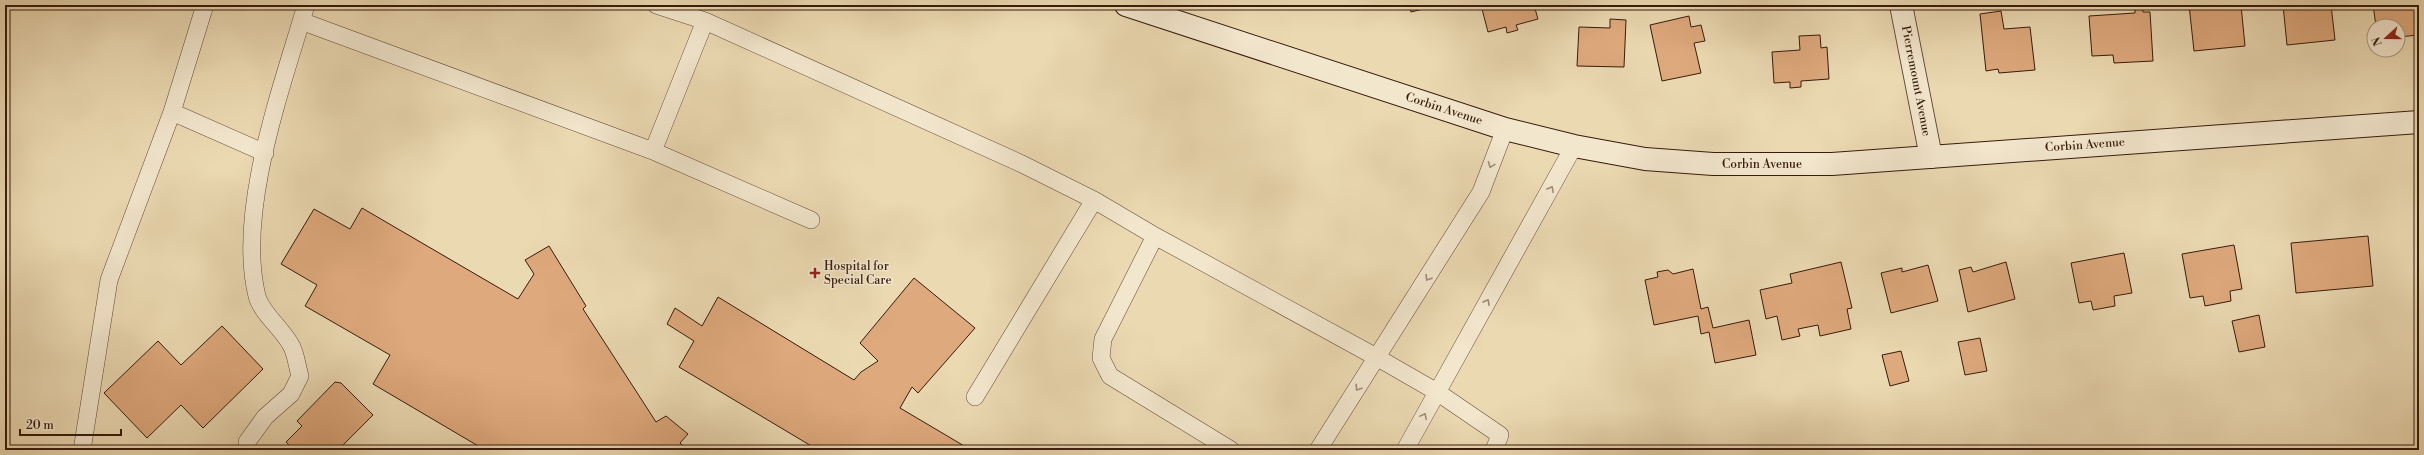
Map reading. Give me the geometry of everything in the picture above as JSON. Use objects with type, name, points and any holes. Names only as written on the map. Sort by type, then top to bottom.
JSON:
[{"type":"main road","name":"Corbin Avenue","points":[[1126,5],[1505,129],[1574,146],[1645,159],[1713,164],[1832,164],[2419,122]]},
{"type":"main road","name":"Pierremount Avenue","points":[[1901,5],[1931,157]]},
{"type":"lane","points":[[82,450],[109,280],[172,112],[205,5]]},
{"type":"lane","points":[[247,442],[265,417],[291,394],[300,376],[292,346],[258,298],[251,244],[265,153],[272,121],[306,5]]},
{"type":"lane","points":[[656,5],[705,21],[1022,164],[1094,200],[1155,236],[1437,392],[1500,435],[1494,450]]},
{"type":"lane","points":[[301,21],[653,151],[811,220]]},
{"type":"lane","points":[[653,151],[705,21]]},
{"type":"lane","points":[[172,112],[265,153]]},
{"type":"lane","points":[[1318,450],[1378,358],[1481,192],[1505,129]]},
{"type":"lane","points":[[1405,450],[1574,146]]},
{"type":"lane","points":[[975,397],[1094,200]]},
{"type":"lane","points":[[1155,236],[1103,339],[1101,358],[1110,376],[1231,450]]},
{"type":"building","points":[[1409,5],[1439,5],[1411,12]]},
{"type":"building","points":[[1481,5],[1534,5],[1538,19],[1516,25],[1518,30],[1507,33],[1506,27],[1488,32]]},
{"type":"building","points":[[2135,5],[2142,5],[2143,12],[2150,12],[2153,61],[2114,63],[2113,55],[2092,56],[2089,16],[2135,13]]},
{"type":"building","points":[[2189,5],[2241,5],[2245,46],[2194,51]]},
{"type":"building","points":[[2283,5],[2331,5],[2335,40],[2287,45]]},
{"type":"building","points":[[2373,5],[2419,5],[2419,35],[2406,36],[2406,18],[2375,18]]},
{"type":"building","points":[[2001,11],[2004,29],[2030,27],[2035,70],[1999,73],[1998,69],[1986,71],[1980,14]]},
{"type":"building","points":[[1689,16],[1691,27],[1701,25],[1705,41],[1694,43],[1701,73],[1662,81],[1650,25]]},
{"type":"building","points":[[1610,19],[1626,20],[1624,67],[1577,66],[1579,27],[1610,28]]},
{"type":"building","points":[[1820,35],[1821,48],[1827,47],[1829,79],[1801,81],[1801,87],[1790,88],[1790,82],[1774,83],[1772,52],[1800,50],[1799,36]]},
{"type":"building","points":[[362,208],[518,299],[534,274],[525,260],[549,246],[586,306],[583,309],[656,422],[666,416],[688,434],[680,443],[688,450],[665,450],[660,446],[653,450],[485,450],[373,384],[390,355],[305,306],[317,285],[281,264],[314,209],[350,229]]},
{"type":"building","points":[[2368,236],[2373,286],[2296,293],[2291,243]]},
{"type":"building","points":[[2234,245],[2242,289],[2230,291],[2231,301],[2205,306],[2203,296],[2190,298],[2182,254]]},
{"type":"building","points":[[2124,253],[2132,293],[2114,296],[2115,306],[2093,310],[2091,301],[2079,303],[2071,263]]},
{"type":"building","points":[[1841,262],[1852,308],[1847,309],[1851,329],[1820,336],[1818,325],[1798,329],[1800,336],[1782,340],[1777,316],[1766,319],[1760,290],[1792,283],[1790,274]]},
{"type":"building","points":[[2006,262],[2015,299],[1968,312],[1959,270],[1971,267],[1973,272]]},
{"type":"building","points":[[1928,265],[1938,301],[1891,313],[1881,273],[1902,268],[1902,272]]},
{"type":"building","points":[[1693,269],[1701,309],[1708,307],[1713,328],[1749,320],[1756,355],[1715,363],[1709,332],[1701,334],[1698,316],[1654,325],[1645,280],[1658,277],[1657,272],[1668,270],[1673,274]]},
{"type":"building","points":[[914,278],[975,328],[918,393],[912,387],[900,408],[971,450],[818,450],[679,367],[694,341],[667,324],[675,308],[702,326],[718,297],[854,380],[861,372],[878,361],[860,343]]},
{"type":"building","points":[[2259,315],[2265,347],[2239,352],[2232,321]]},
{"type":"building","points":[[222,326],[263,369],[203,428],[181,405],[147,438],[104,393],[158,341],[181,365]]},
{"type":"building","points":[[1980,338],[1987,371],[1965,375],[1958,342]]},
{"type":"building","points":[[1901,351],[1909,381],[1890,386],[1882,355]]},
{"type":"building","points":[[335,382],[341,383],[373,415],[338,450],[326,450],[324,448],[322,450],[294,450],[286,442],[302,426],[297,421]]},
{"type":"place","name":"Hospital for Special Care","points":[[815,273]]}]
